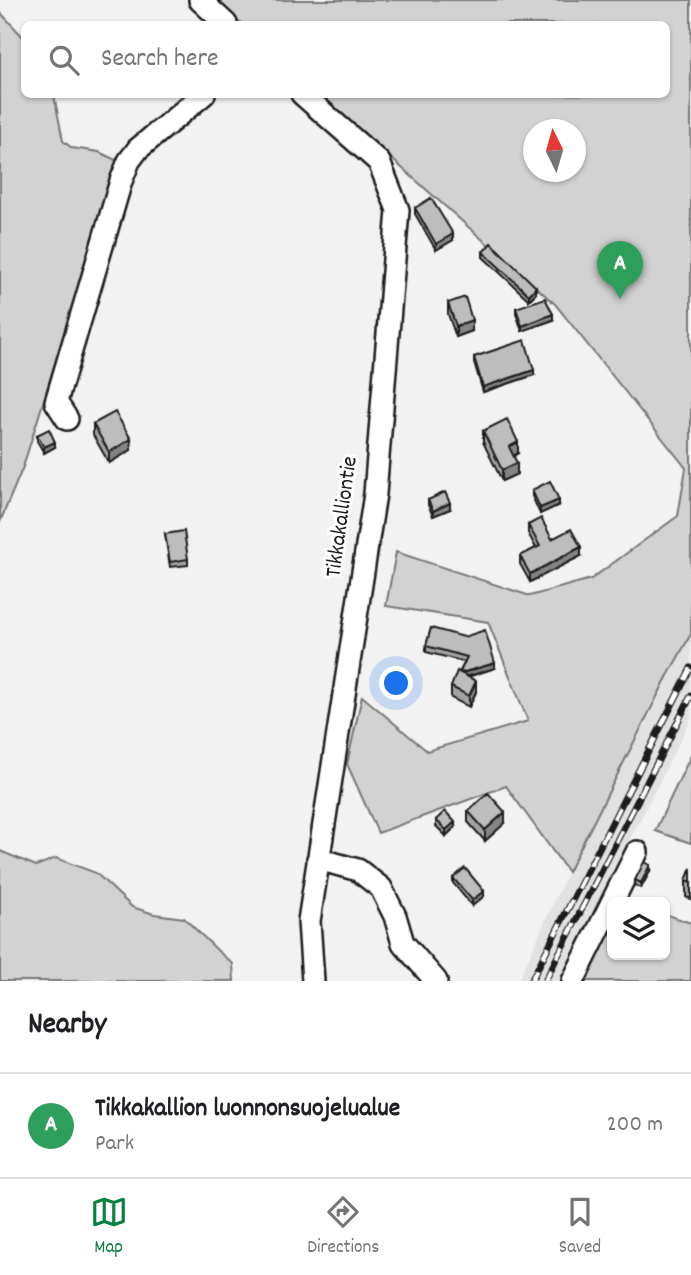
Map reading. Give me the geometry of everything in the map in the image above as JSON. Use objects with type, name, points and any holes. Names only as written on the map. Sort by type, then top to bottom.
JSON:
[{"type":"street","points":[[200,0],[223,21]]},
{"type":"street","points":[[67,419],[56,402],[129,161],[138,149],[199,98]]},
{"type":"street","name":"Tikkakalliontie","points":[[307,98],[379,162],[398,210],[375,494],[309,921],[313,981]]},
{"type":"street","points":[[573,981],[637,852]]},
{"type":"street","points":[[318,859],[358,870],[381,888],[395,916],[403,943],[436,981]]},
{"type":"shaded area","points":[[216,0],[691,0],[691,634],[568,872],[506,786],[378,833],[347,764],[362,696],[427,751],[528,721],[488,622],[386,606],[396,552],[530,596],[591,579],[678,516],[686,468],[555,304],[323,98],[670,98],[670,21],[239,21]]},
{"type":"shaded area","points":[[0,12],[21,35],[21,98],[55,98],[63,141],[72,148],[99,152],[118,161],[23,467],[0,522]]},
{"type":"shaded area","points":[[691,634],[691,719],[559,981],[518,981],[568,871]]},
{"type":"shaded area","points":[[691,755],[691,843],[655,831]]},
{"type":"shaded area","points":[[0,851],[36,866],[56,858],[96,873],[132,907],[154,914],[184,918],[233,964],[234,981],[0,981]]},
{"type":"shaded area","points":[[670,916],[691,923],[691,981],[586,981],[607,934],[607,960],[670,960]]},
{"type":"building","points":[[431,198],[453,234],[436,244],[415,208]]},
{"type":"building","points":[[491,243],[536,287],[529,295],[483,252]]},
{"type":"building","points":[[465,297],[472,320],[456,326],[448,303]]},
{"type":"building","points":[[545,298],[553,314],[522,326],[516,308]]},
{"type":"building","points":[[525,340],[534,370],[483,387],[474,357]]},
{"type":"building","points":[[115,412],[131,439],[109,452],[93,424]]},
{"type":"building","points":[[507,419],[518,442],[509,447],[517,463],[502,470],[483,431]]},
{"type":"building","points":[[49,429],[55,442],[44,447],[37,435]]},
{"type":"building","points":[[550,481],[559,500],[540,508],[532,490]]},
{"type":"building","points":[[445,492],[450,503],[433,511],[428,500]]},
{"type":"building","points":[[541,518],[552,539],[571,529],[581,547],[530,574],[520,556],[540,546],[528,525]]},
{"type":"building","points":[[184,531],[188,559],[170,562],[165,534]]},
{"type":"building","points":[[431,628],[464,637],[485,630],[495,663],[461,673],[467,657],[426,646]]},
{"type":"building","points":[[457,671],[476,681],[469,696],[451,687]]},
{"type":"building","points":[[488,793],[505,812],[485,830],[468,811]]},
{"type":"building","points":[[445,811],[455,822],[446,830],[436,820]]},
{"type":"building","points":[[644,862],[650,865],[641,883],[635,880]]},
{"type":"building","points":[[465,868],[484,891],[472,900],[453,878]]},
{"type":"building","points":[[691,868],[691,883],[686,881]]},
{"type":"railway","points":[[531,981],[691,668]]},
{"type":"railway","points":[[545,981],[691,696]]},
{"type":"place","name":"Tikkakallion luonnonsuojelualue","points":[[620,299]]}]
